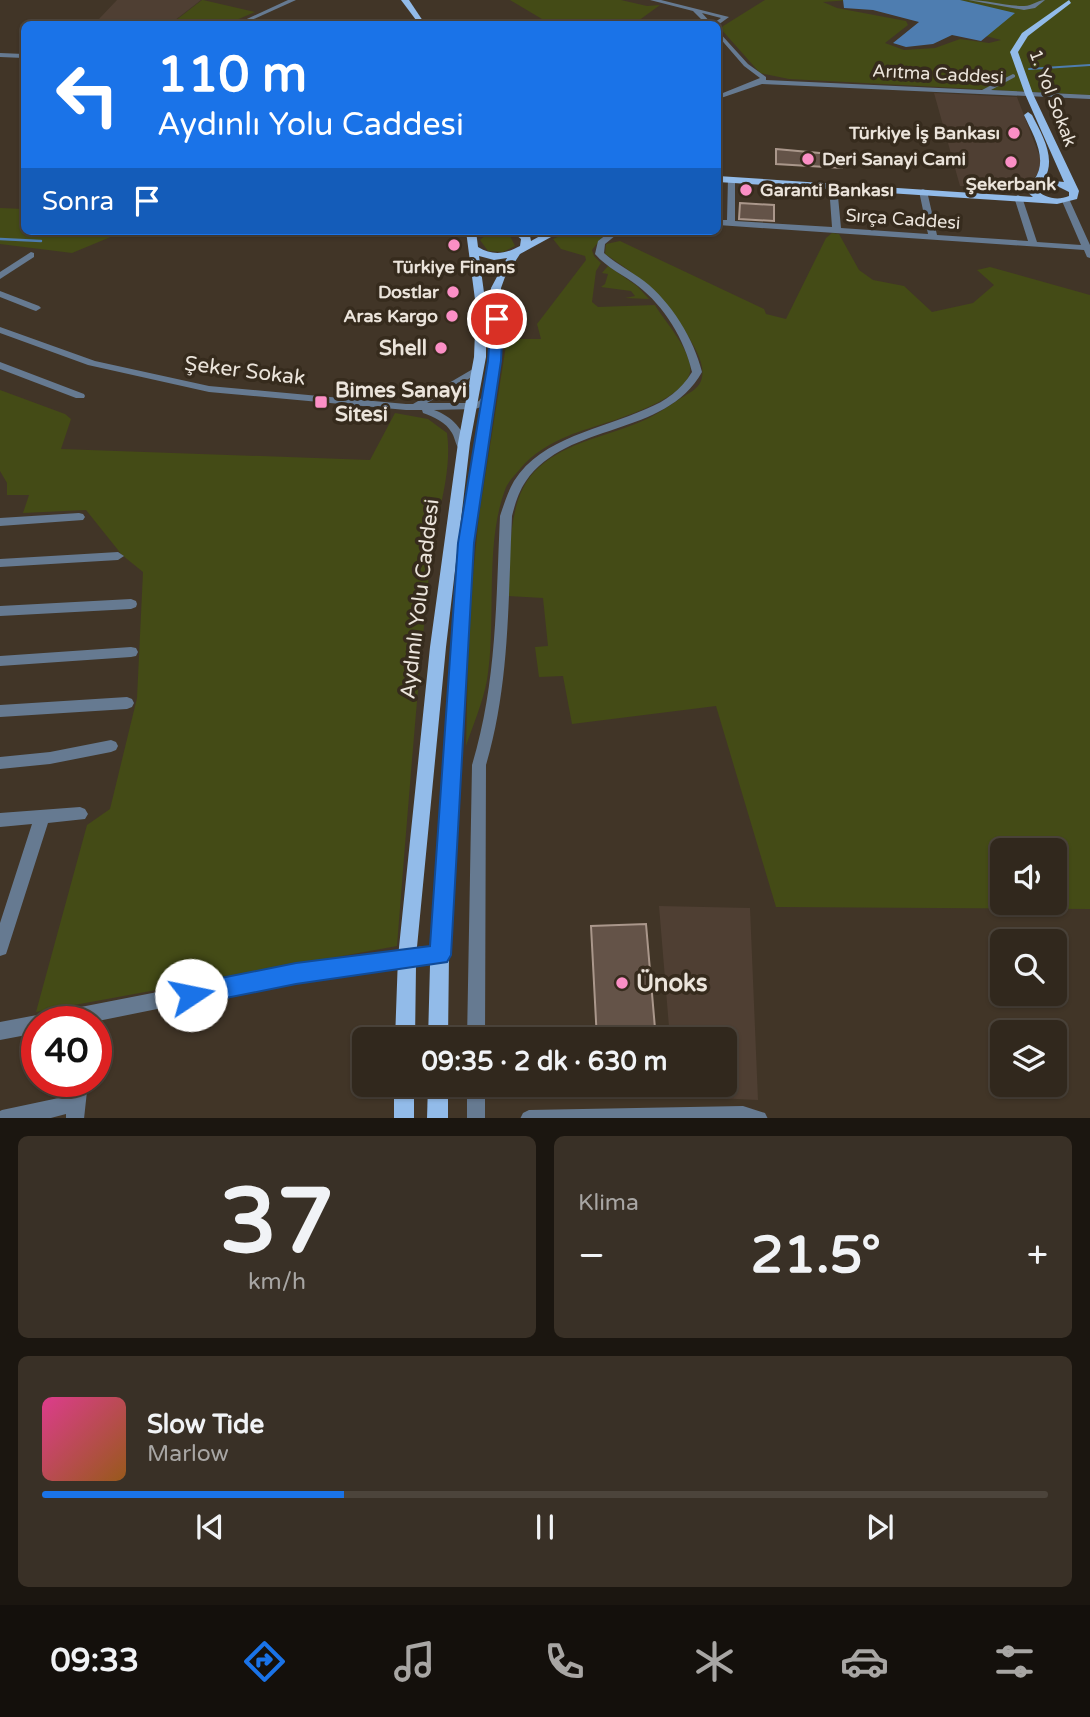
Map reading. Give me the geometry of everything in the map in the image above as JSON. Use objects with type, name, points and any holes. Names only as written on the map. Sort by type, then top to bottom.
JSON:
[{"type":"main road","points":[[405,0],[420,21]]},
{"type":"main road","points":[[416,0],[429,21]]},
{"type":"main road","points":[[1055,0],[1082,0]]},
{"type":"main road","name":"1. Yol Sokak","points":[[1055,0],[1050,8],[1017,32],[1007,44],[1005,58],[1071,188]]},
{"type":"main road","name":"1. Yol Sokak","points":[[1036,183],[1044,175],[1046,160],[1014,58],[1015,48],[1025,35],[1072,1]]},
{"type":"main road","points":[[721,176],[987,190],[1051,182],[1071,188],[1075,195],[1066,201],[1049,201],[731,180],[721,177]]},
{"type":"main road","points":[[1036,183],[1030,187],[1032,193],[1049,201]]},
{"type":"main road","points":[[519,251],[525,247],[526,238],[522,235]]},
{"type":"main road","points":[[472,239],[495,256],[519,251],[549,235]]},
{"type":"main road","name":"Aydınlı Yolu Caddesi","points":[[405,1027],[407,957],[438,647],[463,448],[463,407],[478,369],[481,307],[472,239]]},
{"type":"main road","name":"Aydınlı Yolu Caddesi","points":[[438,1027],[440,955],[466,543],[497,328],[496,288],[500,276],[519,251]]},
{"type":"main road","points":[[407,957],[440,955]]},
{"type":"main road","points":[[404,1097],[404,1118]]},
{"type":"main road","points":[[437,1118],[438,1097]]},
{"type":"street","points":[[246,21],[293,0]]},
{"type":"street","points":[[653,0],[726,18],[720,21]]},
{"type":"street","points":[[971,0],[1033,8],[1042,0]]},
{"type":"street","points":[[695,10],[706,21]]},
{"type":"street","points":[[721,36],[760,80]]},
{"type":"street","points":[[0,55],[21,56]]},
{"type":"street","points":[[964,91],[994,88],[1013,76]]},
{"type":"street","name":"Arıtma Caddesi","points":[[723,90],[760,80],[1090,97]]},
{"type":"street","points":[[731,180],[731,223]]},
{"type":"street","points":[[833,186],[837,230]]},
{"type":"street","points":[[923,191],[933,237]]},
{"type":"street","points":[[1018,197],[1034,245]]},
{"type":"street","points":[[1066,201],[1088,252]]},
{"type":"street","name":"Sırça Caddesi","points":[[721,222],[1034,245],[1088,252]]},
{"type":"street","points":[[476,1027],[478,765],[490,734],[499,680],[506,516],[513,492],[525,473],[556,449],[643,416],[690,386],[697,372],[683,338],[663,305],[647,288],[599,254],[601,243],[612,235]]},
{"type":"street","points":[[0,276],[31,255]]},
{"type":"street","points":[[0,294],[36,307]]},
{"type":"street","name":"Şeker Sokak","points":[[0,330],[92,363],[209,389],[406,407],[463,407]]},
{"type":"street","points":[[0,365],[80,396]]},
{"type":"street","points":[[406,407],[424,403],[478,369]]},
{"type":"street","points":[[440,393],[439,402],[463,407],[484,403],[488,396]]},
{"type":"street","points":[[406,407],[433,412],[449,421],[459,433],[463,448]]},
{"type":"street","points":[[0,522],[79,517]]},
{"type":"street","points":[[0,563],[118,556]]},
{"type":"street","points":[[0,611],[131,604]]},
{"type":"street","points":[[0,661],[131,652]]},
{"type":"street","points":[[0,711],[127,703]]},
{"type":"street","points":[[0,763],[50,758],[111,746]]},
{"type":"street","points":[[0,820],[80,814]]},
{"type":"street","points":[[0,948],[41,817]]},
{"type":"street","points":[[112,1013],[296,974],[407,957]]},
{"type":"street","points":[[0,1031],[21,1027]]},
{"type":"street","points":[[476,1097],[476,1118]]},
{"type":"street","points":[[2,1118],[76,1111]]},
{"type":"street","points":[[529,1118],[759,1118]]},
{"type":"shaded area","points":[[117,0],[201,0],[174,21],[99,19]]},
{"type":"shaded area","points":[[934,93],[1017,97],[1043,165],[1036,176],[1026,183],[1000,188],[960,186]]},
{"type":"shaded area","points":[[659,906],[750,908],[758,1100],[696,1097],[737,1097],[737,1027],[669,1027]]},
{"type":"green space","points":[[202,0],[255,12],[234,21],[175,21]]},
{"type":"green space","points":[[510,0],[621,0],[647,6],[660,5],[638,21],[545,21]]},
{"type":"green space","points":[[765,0],[851,0],[823,2],[837,8],[906,21],[908,25],[885,43],[904,50],[935,48],[960,39],[989,43],[1001,40],[978,34],[939,0],[1090,0],[1090,95],[789,79],[760,73],[721,27]]},
{"type":"green space","points":[[0,208],[21,209],[21,235],[115,235],[72,253],[0,244]]},
{"type":"green space","points":[[832,233],[839,234],[859,270],[873,280],[904,286],[932,312],[973,303],[994,285],[977,270],[990,267],[1090,295],[1090,909],[1067,909],[1067,838],[990,838],[990,908],[776,907],[716,706],[572,724],[563,676],[539,677],[535,647],[548,646],[543,598],[508,596],[514,514],[525,484],[545,462],[569,448],[653,416],[695,389],[702,376],[698,355],[674,314],[643,282],[605,254],[606,244],[620,241],[764,309],[766,314],[786,319],[826,238]]},
{"type":"green space","points":[[486,235],[510,235],[515,246],[503,252],[488,251],[480,240]]},
{"type":"green space","points":[[562,235],[604,235],[592,250],[601,263],[596,271],[592,302],[598,307],[655,305],[688,357],[688,378],[661,401],[568,436],[549,446],[525,464],[507,485],[495,535],[487,680],[466,746],[469,616],[479,515],[507,339],[541,339],[537,324],[586,260],[585,256],[561,249],[553,239]]},
{"type":"green space","points":[[608,266],[637,286],[649,299],[625,298],[635,296],[631,291],[601,287],[608,274],[602,273]]},
{"type":"green space","points":[[0,390],[65,414],[71,419],[61,449],[370,460],[395,413],[428,419],[447,433],[447,466],[432,548],[425,612],[397,946],[69,1006],[38,1006],[87,825],[110,809],[137,698],[143,572],[122,555],[86,510],[23,513],[29,495],[7,495],[7,483],[0,471]]},
{"type":"water","points":[[843,0],[960,0],[1015,13],[981,41],[952,35],[933,44],[906,47],[893,43],[919,22],[873,10],[844,8]]},
{"type":"building","name":"Deri Sanayi Cami","points":[[776,149],[841,155],[842,168],[776,164]]},
{"type":"building","points":[[740,203],[774,205],[774,221],[739,219]]},
{"type":"building","name":"Ünoks","points":[[646,924],[655,1027],[596,1027],[591,926]]},
{"type":"waterway","points":[[1029,69],[1090,65]]},
{"type":"waterway","points":[[0,239],[41,241]]},
{"type":"place","name":"Türkiye İş Bankası","points":[[1014,133]]},
{"type":"place","name":"Deri Sanayi Cami","points":[[808,159]]},
{"type":"place","name":"Şekerbank","points":[[1011,162]]},
{"type":"place","name":"Garanti Bankası","points":[[746,190]]},
{"type":"place","name":"Türkiye Finans","points":[[454,245]]},
{"type":"place","name":"Dostlar","points":[[453,292]]},
{"type":"place","name":"Aras Kargo","points":[[452,316]]},
{"type":"place","name":"Shell","points":[[441,348]]},
{"type":"place","name":"Bimes Sanayi Sitesi","points":[[321,402]]},
{"type":"place","name":"Ünoks","points":[[622,983]]},
{"type":"route","points":[[191,995],[296,974],[407,957],[440,955],[466,543],[494,361],[497,319]]}]
